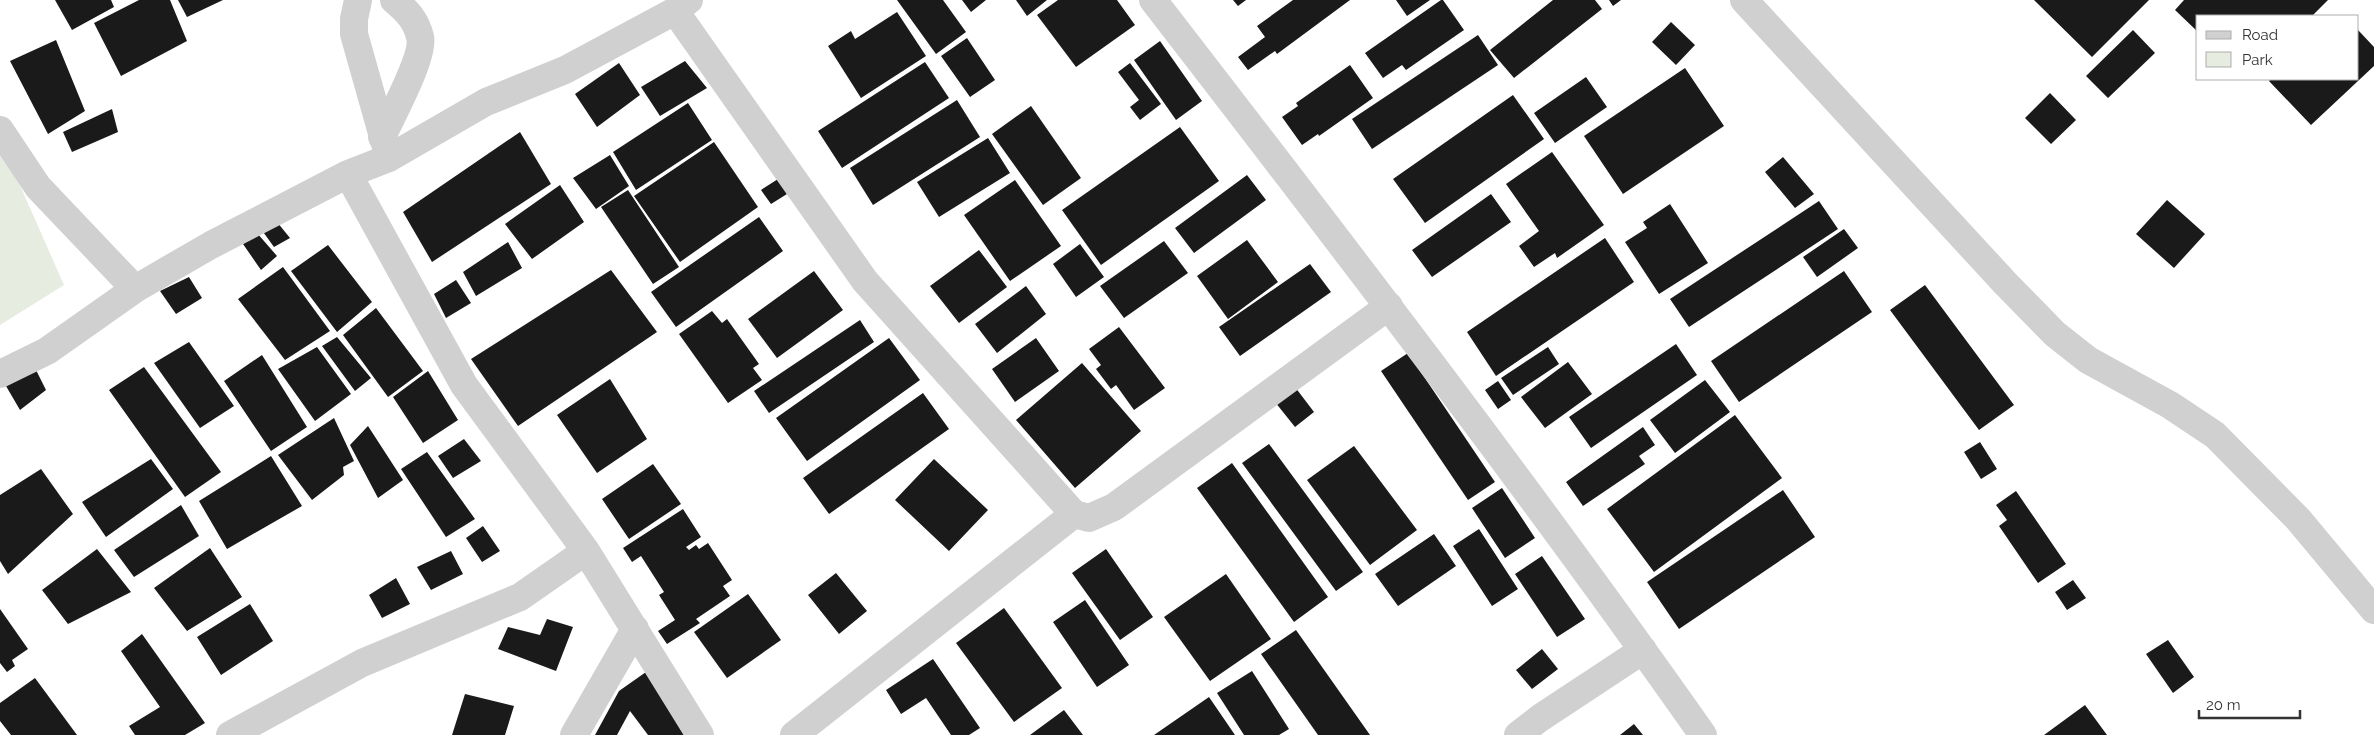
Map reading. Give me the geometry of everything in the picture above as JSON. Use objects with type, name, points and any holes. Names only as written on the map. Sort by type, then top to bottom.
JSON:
[{"type":"street","points":[[358,0],[354,19],[354,34],[385,147]]},
{"type":"street","points":[[385,147],[414,69],[421,39],[412,16],[394,0]]},
{"type":"street","points":[[1153,0],[1389,306],[1643,650],[1703,735]]},
{"type":"street","points":[[1744,0],[2006,284],[2055,334],[2088,360],[2170,405],[2214,435],[2298,519],[2374,610]]},
{"type":"street","points":[[0,374],[46,351],[135,289],[211,245],[348,174],[385,147],[486,102],[565,70],[682,6],[865,281],[1074,514],[1089,518],[1114,507],[1389,306]]},
{"type":"street","points":[[0,130],[38,187],[135,289]]},
{"type":"street","points":[[348,174],[464,385],[586,551],[700,735]]},
{"type":"street","points":[[794,735],[1074,514]]},
{"type":"street","points":[[230,735],[362,663],[520,597],[586,551]]},
{"type":"street","points":[[574,735],[635,630]]},
{"type":"street","points":[[1518,735],[1540,718],[1643,650]]},
{"type":"green space","points":[[0,140],[64,285],[0,325]]},
{"type":"building","points":[[55,0],[111,0],[114,7],[72,30]]},
{"type":"building","points":[[139,0],[170,0],[187,41],[121,76],[94,23]]},
{"type":"building","points":[[178,0],[223,0],[187,17]]},
{"type":"building","points":[[897,0],[943,0],[966,32],[936,54]]},
{"type":"building","points":[[962,0],[986,0],[971,12]]},
{"type":"building","points":[[1016,0],[1047,0],[1027,16]]},
{"type":"building","points":[[1058,0],[1117,0],[1135,25],[1076,67],[1037,15]]},
{"type":"building","points":[[1233,0],[1246,0],[1238,6]]},
{"type":"building","points":[[1293,0],[1350,0],[1277,54],[1275,51],[1248,70],[1238,57],[1265,37],[1257,26]]},
{"type":"building","points":[[1396,0],[1430,0],[1407,16]]},
{"type":"building","points":[[1443,0],[1464,30],[1406,70],[1402,65],[1383,78],[1365,53]]},
{"type":"building","points":[[1553,0],[1595,0],[1602,9],[1514,78],[1490,50]]},
{"type":"building","points":[[1609,0],[1621,0],[1613,6]]},
{"type":"building","points":[[2034,0],[2149,0],[2092,57]]},
{"type":"building","points":[[2184,0],[2328,0],[2313,15],[2196,15],[2196,30],[2175,10]]},
{"type":"building","points":[[897,12],[926,56],[861,98],[828,46],[851,31],[855,39]]},
{"type":"building","points":[[1671,22],[1695,45],[1676,65],[1652,42]]},
{"type":"building","points":[[2133,30],[2155,53],[2108,98],[2086,76]]},
{"type":"building","points":[[2359,31],[2374,47],[2374,66],[2311,125],[2269,81],[2359,80]]},
{"type":"building","points":[[1478,35],[1498,65],[1372,149],[1352,119]]},
{"type":"building","points":[[967,38],[995,80],[970,97],[941,56]]},
{"type":"building","points":[[56,40],[85,111],[48,134],[10,61]]},
{"type":"building","points":[[1160,41],[1202,101],[1176,120],[1134,60]]},
{"type":"building","points":[[685,61],[707,88],[660,116],[641,87]]},
{"type":"building","points":[[925,62],[949,98],[842,168],[818,131]]},
{"type":"building","points":[[619,63],[640,95],[597,127],[575,94]]},
{"type":"building","points":[[1130,63],[1161,104],[1140,120],[1130,107],[1139,100],[1118,72]]},
{"type":"building","points":[[1350,65],[1373,98],[1319,136],[1318,134],[1302,145],[1282,117],[1298,106],[1296,103]]},
{"type":"building","points":[[1685,68],[1724,126],[1623,194],[1584,136]]},
{"type":"building","points":[[1586,77],[1607,107],[1555,143],[1534,113]]},
{"type":"building","points":[[2050,93],[2076,120],[2051,144],[2025,118]]},
{"type":"building","points":[[1513,95],[1544,139],[1425,223],[1393,179]]},
{"type":"building","points":[[957,100],[980,137],[873,205],[850,168]]},
{"type":"building","points":[[688,103],[712,140],[636,190],[613,152]]},
{"type":"building","points":[[1031,106],[1081,178],[1043,205],[992,134]]},
{"type":"building","points":[[112,109],[118,132],[72,152],[63,132]]},
{"type":"building","points":[[1180,127],[1219,181],[1101,265],[1062,210]]},
{"type":"building","points":[[520,132],[551,184],[432,262],[403,212]]},
{"type":"building","points":[[988,138],[1010,173],[939,217],[917,182]]},
{"type":"building","points":[[714,142],[758,207],[680,262],[634,196]]},
{"type":"building","points":[[1552,152],[1604,225],[1557,258],[1555,253],[1534,267],[1519,246],[1539,231],[1506,184]]},
{"type":"building","points":[[610,155],[629,186],[596,209],[573,178]]},
{"type":"building","points":[[1783,157],[1814,194],[1795,208],[1765,172]]},
{"type":"building","points":[[1247,175],[1266,200],[1194,253],[1175,228]]},
{"type":"building","points":[[778,179],[787,194],[771,204],[761,190]]},
{"type":"building","points":[[1015,180],[1061,246],[1010,281],[964,215]]},
{"type":"building","points":[[560,185],[584,222],[532,259],[505,224]]},
{"type":"building","points":[[628,190],[679,267],[653,284],[601,207]]},
{"type":"building","points":[[1491,194],[1511,222],[1432,277],[1412,250]]},
{"type":"building","points":[[2167,200],[2205,234],[2174,268],[2136,234]]},
{"type":"building","points":[[1819,201],[1838,229],[1689,327],[1670,299]]},
{"type":"building","points":[[1670,204],[1708,263],[1659,294],[1625,242],[1647,228],[1643,222]]},
{"type":"building","points":[[759,217],[783,251],[676,327],[651,292]]},
{"type":"building","points":[[277,222],[290,238],[274,247],[261,229]]},
{"type":"building","points":[[1844,229],[1858,248],[1817,277],[1803,257]]},
{"type":"building","points":[[257,233],[277,256],[261,270],[243,244]]},
{"type":"building","points":[[1605,238],[1634,282],[1496,376],[1467,332]]},
{"type":"building","points":[[1247,240],[1278,282],[1228,319],[1197,276]]},
{"type":"building","points":[[1164,241],[1188,273],[1124,318],[1100,286]]},
{"type":"building","points":[[508,242],[522,268],[476,296],[463,272]]},
{"type":"building","points":[[1080,244],[1104,277],[1076,297],[1053,264]]},
{"type":"building","points":[[328,245],[372,302],[337,332],[291,271]]},
{"type":"building","points":[[979,250],[1007,287],[959,323],[930,286]]},
{"type":"building","points":[[1310,264],[1331,292],[1240,356],[1219,327]]},
{"type":"building","points":[[283,267],[330,331],[285,360],[238,299]]},
{"type":"building","points":[[611,270],[657,332],[518,426],[471,359]]},
{"type":"building","points":[[814,271],[843,310],[777,358],[748,319]]},
{"type":"building","points":[[1844,271],[1872,312],[1739,402],[1711,361]]},
{"type":"building","points":[[189,277],[202,298],[176,314],[160,291]]},
{"type":"building","points":[[456,280],[471,303],[446,318],[434,294]]},
{"type":"building","points":[[1925,285],[2014,405],[1979,430],[1890,310]]},
{"type":"building","points":[[1026,286],[1046,314],[997,353],[975,324]]},
{"type":"building","points":[[376,308],[423,371],[388,397],[343,335]]},
{"type":"building","points":[[712,311],[722,323],[727,319],[759,364],[753,368],[762,380],[728,403],[679,334]]},
{"type":"building","points":[[860,320],[874,342],[769,413],[754,391]]},
{"type":"building","points":[[1119,327],[1165,388],[1134,410],[1116,385],[1111,389],[1096,369],[1101,365],[1089,349]]},
{"type":"building","points":[[337,337],[371,378],[355,391],[322,346]]},
{"type":"building","points":[[889,338],[920,380],[807,461],[776,418]]},
{"type":"building","points":[[1036,338],[1059,371],[1015,402],[992,369]]},
{"type":"building","points":[[189,342],[234,406],[200,428],[154,363]]},
{"type":"building","points":[[1676,344],[1697,375],[1591,448],[1569,417]]},
{"type":"building","points":[[317,347],[351,394],[315,421],[278,369]]},
{"type":"building","points":[[1548,347],[1559,364],[1513,395],[1501,378]]},
{"type":"building","points":[[1408,353],[1495,482],[1468,500],[1381,371]]},
{"type":"building","points":[[262,355],[307,427],[271,451],[224,381]]},
{"type":"building","points":[[1568,362],[1592,394],[1545,428],[1521,397]]},
{"type":"building","points":[[1082,363],[1141,431],[1075,488],[1016,420]]},
{"type":"building","points":[[144,367],[221,472],[185,497],[109,390]]},
{"type":"building","points":[[35,368],[46,390],[20,410],[6,386]]},
{"type":"building","points":[[428,371],[458,420],[423,443],[393,397]]},
{"type":"building","points":[[610,379],[647,439],[597,473],[557,415]]},
{"type":"building","points":[[1705,380],[1730,412],[1675,453],[1650,420]]},
{"type":"building","points":[[1498,381],[1511,400],[1498,409],[1485,390]]},
{"type":"building","points":[[1295,387],[1314,412],[1295,427],[1275,402]]},
{"type":"building","points":[[923,393],[949,429],[829,514],[803,478]]},
{"type":"building","points":[[1735,415],[1782,478],[1654,572],[1607,509]]},
{"type":"building","points":[[334,418],[354,461],[343,467],[344,475],[312,500],[278,455]]},
{"type":"building","points":[[368,426],[403,480],[378,498],[350,445]]},
{"type":"building","points":[[1643,427],[1655,445],[1639,456],[1645,464],[1583,506],[1566,482]]},
{"type":"building","points":[[464,439],[481,461],[453,478],[438,456]]},
{"type":"building","points":[[1980,442],[1997,469],[1981,479],[1964,452]]},
{"type":"building","points":[[1269,444],[1363,572],[1336,591],[1242,463]]},
{"type":"building","points":[[1354,446],[1417,530],[1370,565],[1307,480]]},
{"type":"building","points":[[427,452],[475,519],[446,537],[401,469]]},
{"type":"building","points":[[271,456],[302,506],[227,549],[199,501]]},
{"type":"building","points":[[151,459],[173,489],[106,537],[82,502]]},
{"type":"building","points":[[934,459],[988,510],[949,551],[895,500]]},
{"type":"building","points":[[1232,463],[1328,597],[1294,622],[1197,488]]},
{"type":"building","points":[[653,464],[681,504],[629,539],[602,499]]},
{"type":"building","points":[[41,469],[73,514],[8,574],[0,561],[0,495]]},
{"type":"building","points":[[1502,488],[1535,538],[1505,558],[1472,508]]},
{"type":"building","points":[[1783,490],[1815,537],[1679,629],[1647,582]]},
{"type":"building","points":[[2016,491],[2066,564],[2038,583],[1999,526],[2007,520],[1996,505]]},
{"type":"building","points":[[181,505],[199,536],[134,577],[114,550]]},
{"type":"building","points":[[683,509],[701,537],[686,547],[689,550],[696,545],[699,549],[708,543],[732,580],[723,586],[730,596],[696,619],[700,623],[667,644],[658,631],[675,620],[659,595],[664,592],[641,556],[632,562],[623,548]]},
{"type":"building","points":[[483,526],[500,551],[482,562],[466,538]]},
{"type":"building","points":[[1479,529],[1518,589],[1492,606],[1453,546]]},
{"type":"building","points":[[1434,534],[1456,566],[1398,606],[1375,574]]},
{"type":"building","points":[[210,548],[242,597],[187,631],[154,588]]},
{"type":"building","points":[[97,549],[131,592],[68,624],[42,590]]},
{"type":"building","points":[[1106,549],[1153,617],[1120,640],[1072,573]]},
{"type":"building","points":[[451,551],[463,574],[431,590],[417,567]]},
{"type":"building","points":[[1542,556],[1585,619],[1557,637],[1515,574]]},
{"type":"building","points":[[836,573],[867,611],[839,634],[808,595]]},
{"type":"building","points":[[1226,574],[1271,639],[1210,681],[1164,617]]},
{"type":"building","points":[[396,578],[410,604],[382,618],[369,595]]},
{"type":"building","points":[[2073,580],[2086,598],[2067,610],[2055,592]]},
{"type":"building","points":[[748,594],[781,640],[727,678],[694,632]]},
{"type":"building","points":[[1085,600],[1129,665],[1097,687],[1053,622]]},
{"type":"building","points":[[250,604],[273,641],[221,675],[197,637]]},
{"type":"building","points":[[1004,608],[1062,688],[1014,722],[956,643]]},
{"type":"building","points":[[0,609],[28,649],[12,660],[15,666],[7,672],[0,663]]},
{"type":"building","points":[[547,619],[573,627],[556,671],[498,649],[508,627],[540,635]]},
{"type":"building","points":[[1296,630],[1370,735],[1318,735],[1261,654]]},
{"type":"building","points":[[142,634],[205,723],[185,735],[135,735],[129,726],[160,707],[121,651]]},
{"type":"building","points":[[2168,640],[2194,677],[2173,693],[2146,654]]},
{"type":"building","points":[[1542,649],[1558,669],[1532,689],[1516,670]]},
{"type":"building","points":[[933,659],[980,728],[969,735],[951,735],[926,698],[901,714],[886,690]]},
{"type":"building","points":[[1252,671],[1289,729],[1279,735],[1244,735],[1217,693]]},
{"type":"building","points":[[646,672],[684,735],[648,735],[630,711],[617,735],[595,735],[619,691]]},
{"type":"building","points":[[35,678],[77,735],[11,735],[0,721],[0,703]]},
{"type":"building","points":[[465,694],[514,706],[505,735],[452,735]]},
{"type":"building","points":[[1209,697],[1235,735],[1154,735]]},
{"type":"building","points":[[2085,705],[2107,735],[2044,735]]},
{"type":"building","points":[[1064,710],[1083,735],[1030,735]]},
{"type":"building","points":[[1634,724],[1643,735],[1620,735]]}]
